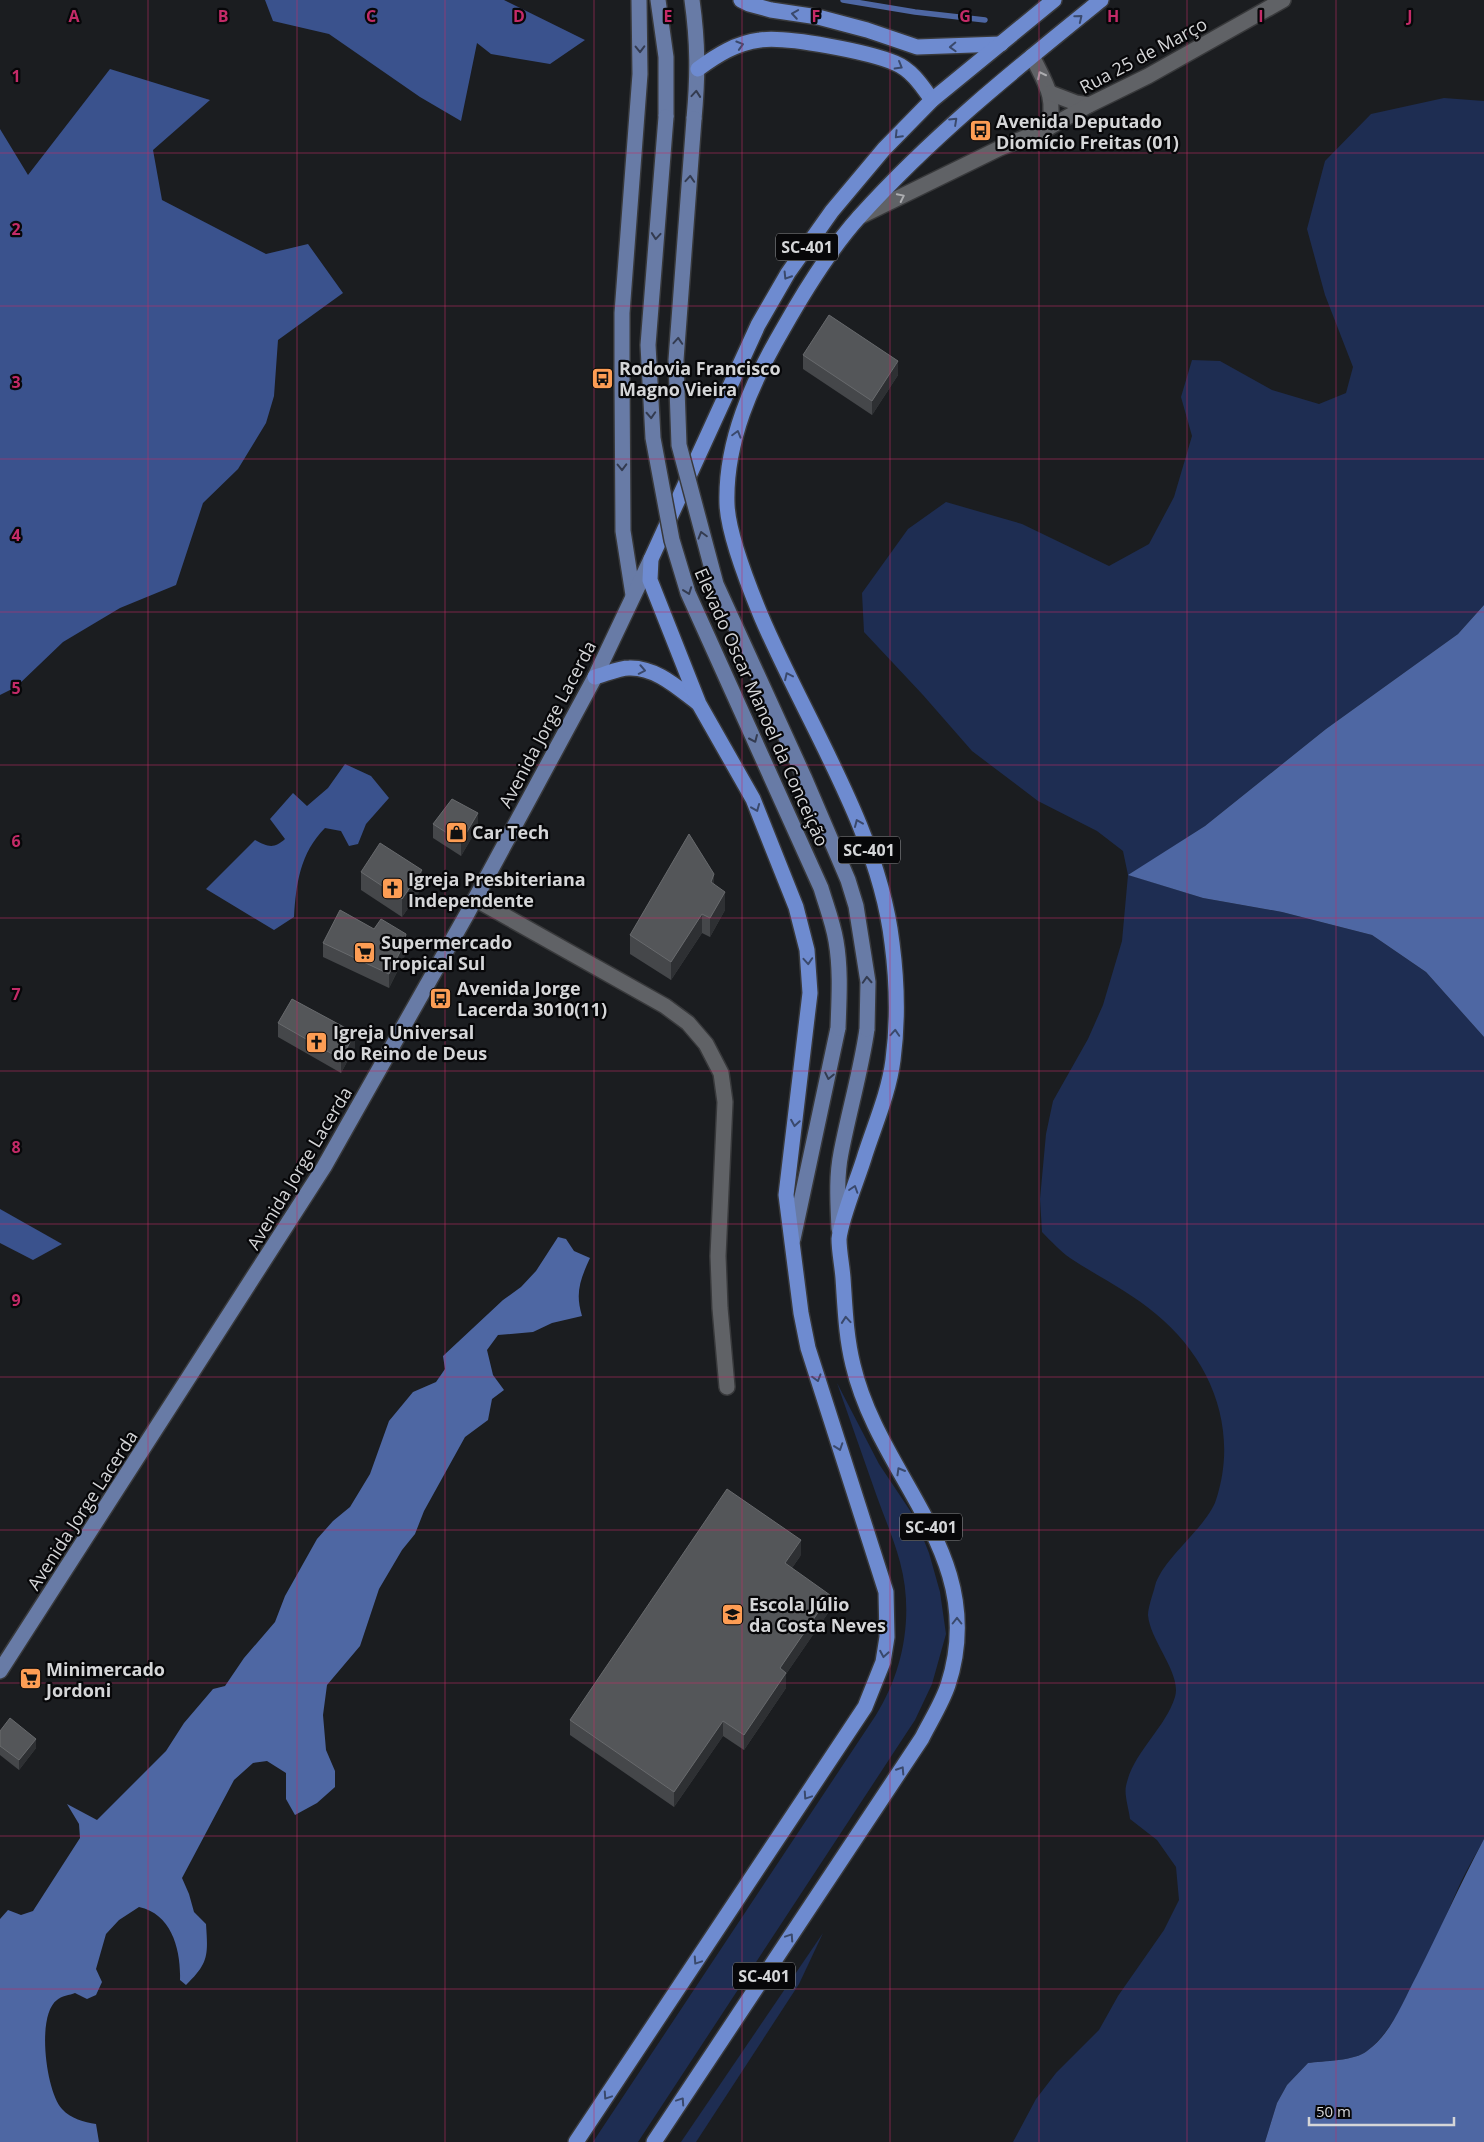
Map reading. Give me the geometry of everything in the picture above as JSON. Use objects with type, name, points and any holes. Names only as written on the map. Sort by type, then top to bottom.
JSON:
[{"type":"highway","points":[[741,0],[764,8],[818,17],[867,30],[917,47],[1001,44]]},
{"type":"highway","name":"SC-401","points":[[576,2142],[865,1707],[883,1662],[888,1637],[886,1592],[808,1348],[791,1244],[786,1195],[810,993],[807,950],[796,907],[752,799],[699,704],[650,580],[651,559],[746,350],[788,273],[832,211],[884,149],[932,100],[1054,0]]},
{"type":"highway","name":"SC-401","points":[[654,2142],[922,1738],[947,1688],[954,1660],[957,1634],[954,1584],[937,1536],[889,1453],[863,1399],[854,1370],[848,1339],[839,1236],[893,1064],[896,1021],[892,940],[872,857],[857,820],[760,614],[734,540],[727,511],[727,481],[730,460],[742,416],[762,364],[802,295],[858,218],[974,102],[1101,0]]},
{"type":"highway","points":[[698,69],[719,54],[739,45],[761,40],[793,42],[845,50],[896,63],[917,78],[932,100]]},
{"type":"highway","points":[[595,677],[628,667],[647,670],[665,678],[699,704]]},
{"type":"main road","points":[[633,595],[624,531],[621,414],[622,313],[640,74],[639,0]]},
{"type":"main road","name":"Elevado Oscar Manoel da Conceição","points":[[658,0],[666,57],[666,118],[648,345],[654,447],[672,540],[688,593],[821,888],[836,940],[839,973],[838,1028],[791,1244]]},
{"type":"main road","name":"Elevado Oscar Manoel da Conceição","points":[[692,0],[697,35],[698,69],[676,360],[679,445],[716,584],[808,785],[848,880],[863,939],[868,982],[868,1029],[862,1067],[841,1154],[837,1192],[839,1236]]},
{"type":"main road","name":"Avenida Jorge Lacerda","points":[[0,1671],[324,1166],[475,899],[595,677],[651,559]]},
{"type":"street","name":"Rua 25 de Março","points":[[858,218],[1000,148],[1048,128],[1148,76],[1282,0]]},
{"type":"street","points":[[1032,56],[1050,93],[1051,117],[1048,128]]},
{"type":"street","points":[[1050,93],[1076,103],[1089,105]]},
{"type":"street","points":[[475,899],[665,1006],[688,1024],[706,1044],[721,1074],[725,1102],[718,1256],[720,1308],[727,1388]]},
{"type":"shaded area","points":[[265,0],[504,0],[585,40],[550,64],[491,54],[477,43],[461,121],[420,97],[329,34],[273,21]]},
{"type":"shaded area","points":[[110,69],[210,100],[153,150],[162,200],[266,254],[308,244],[343,293],[278,340],[274,396],[266,423],[238,469],[203,503],[176,585],[120,608],[63,642],[16,687],[0,695],[0,129],[28,175]]},
{"type":"shaded area","points":[[1444,98],[1484,101],[1484,605],[1458,634],[1326,729],[1205,826],[1129,875],[1203,898],[1282,912],[1372,935],[1426,972],[1484,1037],[1484,1839],[1459,1886],[1418,1978],[1406,2001],[1380,2039],[1367,2051],[1355,2057],[1308,2063],[1287,2085],[1277,2103],[1265,2142],[1013,2142],[1036,2099],[1056,2073],[1099,2030],[1118,1996],[1164,1930],[1179,1900],[1176,1867],[1157,1840],[1130,1819],[1126,1786],[1135,1762],[1164,1720],[1175,1697],[1174,1678],[1150,1625],[1149,1608],[1159,1576],[1175,1554],[1204,1521],[1216,1500],[1222,1474],[1224,1448],[1222,1423],[1216,1398],[1206,1375],[1176,1332],[1136,1299],[1066,1255],[1042,1232],[1040,1199],[1046,1134],[1053,1101],[1088,1039],[1103,1005],[1122,941],[1128,875],[1123,851],[1097,831],[1038,801],[972,751],[864,632],[862,593],[908,529],[946,502],[1022,524],[1109,566],[1149,544],[1174,497],[1192,436],[1181,397],[1192,360],[1220,361],[1272,390],[1319,404],[1346,393],[1353,367],[1325,295],[1307,229],[1325,161],[1371,114]]},
{"type":"shaded area","points":[[1484,605],[1484,1037],[1426,972],[1372,935],[1282,912],[1203,898],[1128,875],[1205,826],[1326,729],[1458,634]]},
{"type":"shaded area","points":[[345,764],[371,776],[389,798],[366,824],[358,844],[349,846],[341,831],[325,828],[317,838],[305,858],[301,870],[296,893],[294,917],[274,930],[206,889],[255,840],[274,846],[285,839],[270,819],[293,793],[307,806],[328,788]]},
{"type":"shaded area","points":[[0,1209],[62,1244],[33,1260],[0,1243]]},
{"type":"shaded area","points":[[558,1237],[566,1239],[574,1251],[590,1258],[579,1293],[582,1316],[552,1323],[533,1332],[498,1335],[487,1350],[493,1375],[504,1390],[492,1399],[488,1420],[465,1437],[424,1511],[415,1534],[402,1550],[379,1589],[360,1646],[327,1685],[323,1715],[326,1750],[335,1771],[335,1787],[317,1803],[295,1815],[286,1799],[286,1773],[267,1761],[253,1763],[234,1780],[182,1878],[194,1912],[206,1924],[207,1951],[199,1971],[186,1985],[180,1980],[179,1957],[167,1925],[150,1911],[139,1907],[119,1920],[106,1934],[96,1969],[102,1982],[96,1995],[87,1999],[75,1993],[57,2000],[51,2008],[45,2037],[48,2071],[56,2100],[69,2115],[78,2120],[96,2124],[99,2142],[0,2142],[0,1919],[8,1910],[21,1915],[33,1911],[80,1838],[79,1824],[67,1804],[97,1820],[166,1751],[184,1723],[213,1689],[225,1686],[244,1658],[275,1622],[285,1596],[317,1539],[333,1521],[350,1507],[370,1474],[389,1421],[413,1392],[436,1382],[445,1369],[443,1356],[503,1300],[521,1287],[536,1271]]},
{"type":"shaded area","points":[[837,1383],[879,1464],[915,1518],[929,1553],[940,1592],[946,1634],[932,1684],[915,1720],[638,2142],[593,2142],[876,1715],[886,1698],[900,1661],[904,1641],[906,1602],[900,1562]]},
{"type":"shaded area","points":[[1484,1839],[1484,2142],[1265,2142],[1277,2103],[1287,2085],[1308,2063],[1347,2059],[1362,2054],[1376,2044],[1390,2026],[1402,2006]]},
{"type":"shaded area","points":[[823,1933],[799,1984],[696,2142],[681,2142]]},
{"type":"building","points":[[829,315],[898,361],[872,401],[803,355]]},
{"type":"building","points":[[452,799],[478,813],[461,842],[433,824]]},
{"type":"building","points":[[689,834],[714,874],[711,882],[725,892],[710,918],[702,914],[671,962],[630,935]]},
{"type":"building","points":[[380,843],[422,870],[402,899],[361,872]]},
{"type":"building","name":"Supermercado Tropical Sul","points":[[340,910],[374,929],[381,919],[406,934],[404,944],[389,974],[323,943]]},
{"type":"building","points":[[292,999],[355,1033],[341,1059],[278,1023]]},
{"type":"building","points":[[727,1489],[801,1540],[785,1563],[830,1595],[780,1668],[786,1673],[744,1735],[723,1721],[674,1792],[570,1720]]},
{"type":"building","points":[[10,1718],[36,1739],[19,1760],[0,1746],[0,1731]]},
{"type":"waterway","points":[[843,0],[915,12],[985,20]]},
{"type":"place","name":"Avenida Deputado Diomício Freitas (01)","points":[[980,131]]},
{"type":"place","name":"Rodovia Francisco Magno Vieira","points":[[603,378]]},
{"type":"place","name":"Car Tech","points":[[456,832]]},
{"type":"place","name":"Igreja Presbiteriana Independente","points":[[392,889]]},
{"type":"place","name":"Supermercado Tropical Sul","points":[[365,952]]},
{"type":"place","name":"Avenida Jorge Lacerda 3010(11)","points":[[441,998]]},
{"type":"place","name":"Igreja Universal do Reino de Deus","points":[[317,1042]]},
{"type":"place","name":"Escola Júlio da Costa Neves","points":[[733,1614]]},
{"type":"place","name":"Minimercado Jordoni","points":[[30,1679]]}]
